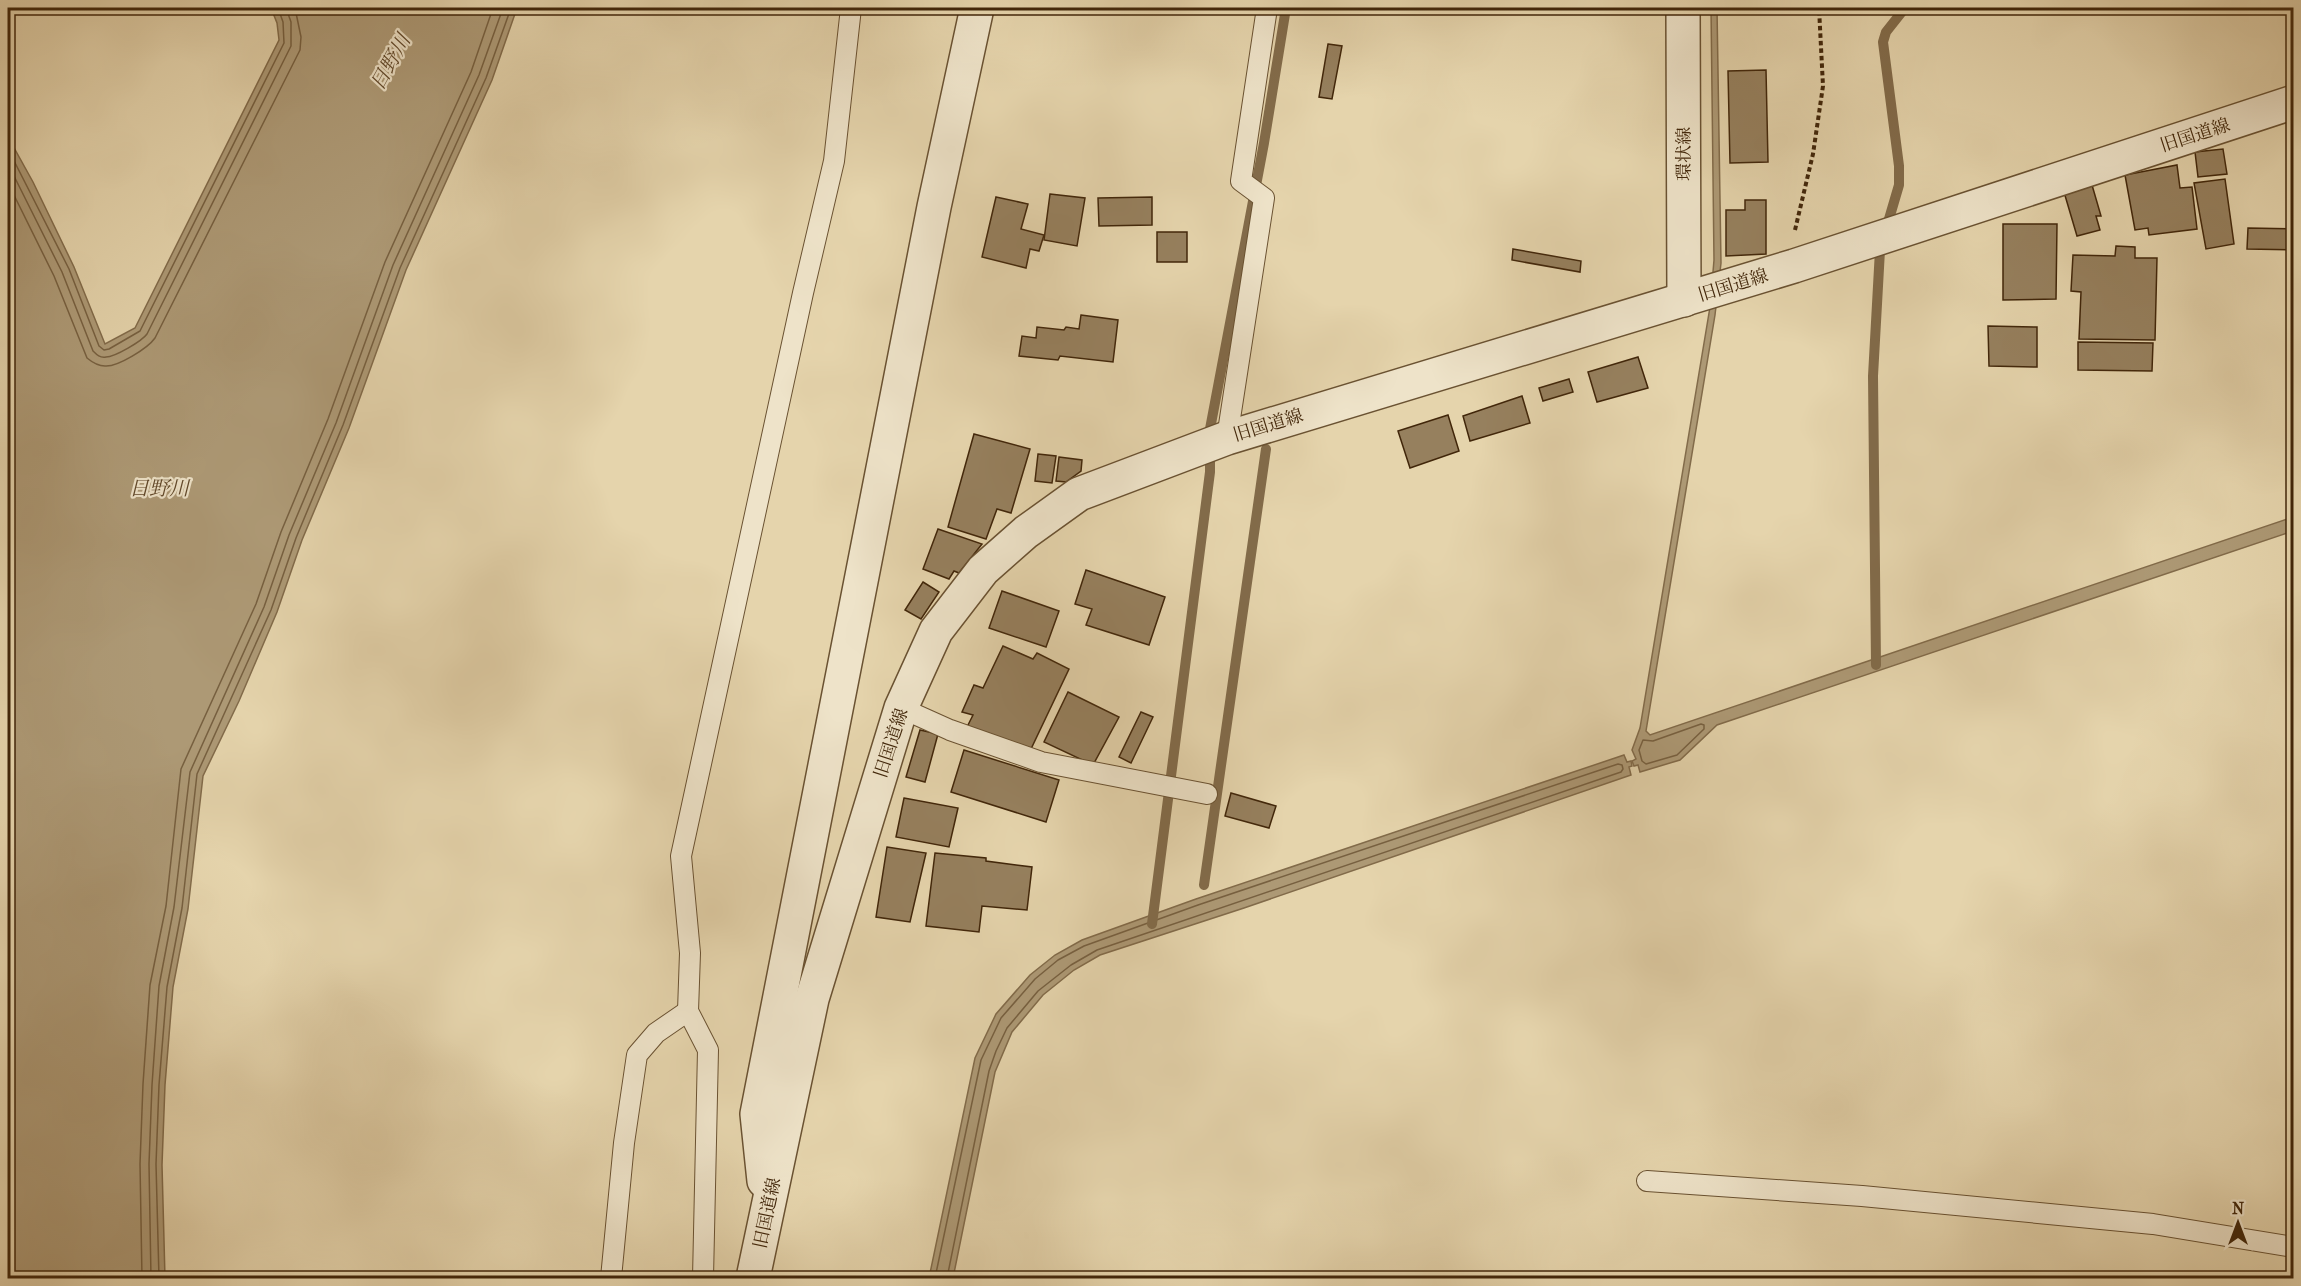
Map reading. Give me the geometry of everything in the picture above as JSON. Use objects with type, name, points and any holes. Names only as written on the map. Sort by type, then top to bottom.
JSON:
[{"type":"street","points":[[767,1211],[757,1114],[934,207],[977,8]]},
{"type":"street","name":"環状線","points":[[1683,8],[1684,300]]},
{"type":"street","name":"旧国道線","points":[[753,1278],[812,999],[901,708],[936,631],[983,570],[1026,532],[1079,494],[1227,438],[1794,266],[2294,102]]},
{"type":"lane","points":[[703,1278],[708,1050],[688,1011],[690,953],[681,856],[798,316],[834,161],[851,8]]},
{"type":"lane","points":[[1227,438],[1264,198],[1241,181],[1267,8]]},
{"type":"lane","points":[[901,708],[950,730],[1041,762],[1207,794]]},
{"type":"lane","points":[[610,1278],[624,1143],[637,1055],[656,1033],[688,1011]]},
{"type":"lane","points":[[1647,1181],[1862,1196],[2142,1223],[2294,1246]]},
{"type":"path","points":[[1794,266],[1793,239],[1813,154],[1823,86],[1819,8]]},
{"type":"water","name":"日野川","points":[[271,8],[517,8],[492,80],[406,270],[349,428],[302,540],[277,612],[239,701],[203,776],[188,909],[173,987],[165,1085],[162,1165],[165,1278],[8,1278],[8,137],[33,182],[74,267],[105,344],[135,328],[279,40],[277,23]]},
{"type":"water","points":[[1711,8],[1717,8],[1721,263],[1715,315],[1646,731],[1650,735],[2293,517],[2293,531],[1717,725],[1680,760],[1640,772],[1638,765],[1634,766],[1632,761],[1636,759],[1632,750],[1640,728],[1710,307],[1714,260]]},
{"type":"water","points":[[1624,755],[1627,762],[1631,761],[1632,766],[1629,767],[1631,775],[1100,955],[1074,970],[1043,995],[1012,1032],[995,1072],[953,1278],[929,1278],[975,1058],[996,1014],[1030,975],[1055,955],[1082,940],[1196,899]]},
{"type":"building","points":[[1328,44],[1342,46],[1332,99],[1319,97]]},
{"type":"building","points":[[1766,70],[1768,162],[1730,163],[1728,71]]},
{"type":"building","points":[[2223,149],[2227,174],[2198,177],[2195,152]]},
{"type":"building","points":[[2177,165],[2180,188],[2192,187],[2197,229],[2149,235],[2148,228],[2135,230],[2125,175]]},
{"type":"building","points":[[2225,179],[2234,244],[2206,249],[2194,183]]},
{"type":"building","points":[[2092,185],[2101,216],[2096,216],[2100,230],[2077,236],[2064,192]]},
{"type":"building","points":[[1050,194],[1085,198],[1077,246],[1044,240]]},
{"type":"building","points":[[996,197],[1028,204],[1021,229],[1044,235],[1039,251],[1030,249],[1026,268],[982,257]]},
{"type":"building","points":[[1152,197],[1152,225],[1099,226],[1098,198]]},
{"type":"building","points":[[1745,200],[1766,200],[1766,254],[1726,256],[1726,210],[1745,210]]},
{"type":"building","points":[[2003,224],[2057,224],[2056,299],[2003,300]]},
{"type":"building","points":[[2248,228],[2294,229],[2294,250],[2247,249]]},
{"type":"building","points":[[1157,232],[1187,232],[1187,262],[1157,262]]},
{"type":"building","points":[[2116,246],[2135,247],[2135,258],[2157,258],[2155,340],[2079,339],[2081,292],[2071,291],[2073,255],[2115,256]]},
{"type":"building","points":[[1513,249],[1581,261],[1580,272],[1512,260]]},
{"type":"building","points":[[1081,315],[1118,320],[1113,362],[1060,356],[1058,360],[1019,356],[1022,336],[1036,338],[1037,327],[1079,329]]},
{"type":"building","points":[[1988,326],[2037,327],[2037,367],[1989,366]]},
{"type":"building","points":[[2078,342],[2153,343],[2152,371],[2078,370]]},
{"type":"building","points":[[1638,357],[1648,388],[1597,402],[1588,372]]},
{"type":"building","points":[[1569,379],[1573,392],[1543,401],[1539,388]]},
{"type":"building","points":[[1522,396],[1530,423],[1470,441],[1463,416]]},
{"type":"building","points":[[1448,415],[1459,451],[1410,468],[1398,431]]},
{"type":"building","points":[[974,434],[1030,449],[1011,513],[997,509],[986,539],[948,527]]},
{"type":"building","points":[[1038,454],[1056,456],[1052,483],[1035,481]]},
{"type":"building","points":[[1059,457],[1082,460],[1081,471],[1066,482],[1056,481]]},
{"type":"building","points":[[938,529],[982,544],[959,573],[954,571],[949,579],[923,569]]},
{"type":"building","points":[[1086,570],[1165,597],[1149,645],[1086,625],[1092,609],[1075,604]]},
{"type":"building","points":[[923,582],[939,592],[921,619],[905,610]]},
{"type":"building","points":[[1002,591],[1059,611],[1046,647],[989,628]]},
{"type":"building","points":[[1003,646],[1033,659],[1037,653],[1069,669],[1030,751],[967,727],[973,715],[962,712],[974,685],[983,688]]},
{"type":"building","points":[[1068,692],[1119,717],[1093,765],[1044,742]]},
{"type":"building","points":[[1141,712],[1153,717],[1131,763],[1119,757]]},
{"type":"building","points":[[920,730],[938,734],[925,782],[906,777]]},
{"type":"building","points":[[964,750],[1059,780],[1046,822],[951,792]]},
{"type":"building","points":[[1231,793],[1276,806],[1269,828],[1225,816]]},
{"type":"building","points":[[904,798],[958,808],[949,847],[896,837]]},
{"type":"building","points":[[887,847],[926,853],[910,922],[876,917]]},
{"type":"building","points":[[935,853],[986,858],[986,861],[1032,867],[1027,910],[982,906],[979,932],[926,926]]},
{"type":"waterway","points":[[1152,924],[1210,472],[1210,429],[1264,143],[1286,8]]},
{"type":"waterway","points":[[1889,219],[1899,185],[1899,166],[1883,42],[1886,32],[1905,8]]},
{"type":"waterway","points":[[1876,665],[1873,376],[1880,250]]},
{"type":"waterway","points":[[1204,885],[1266,449]]}]
